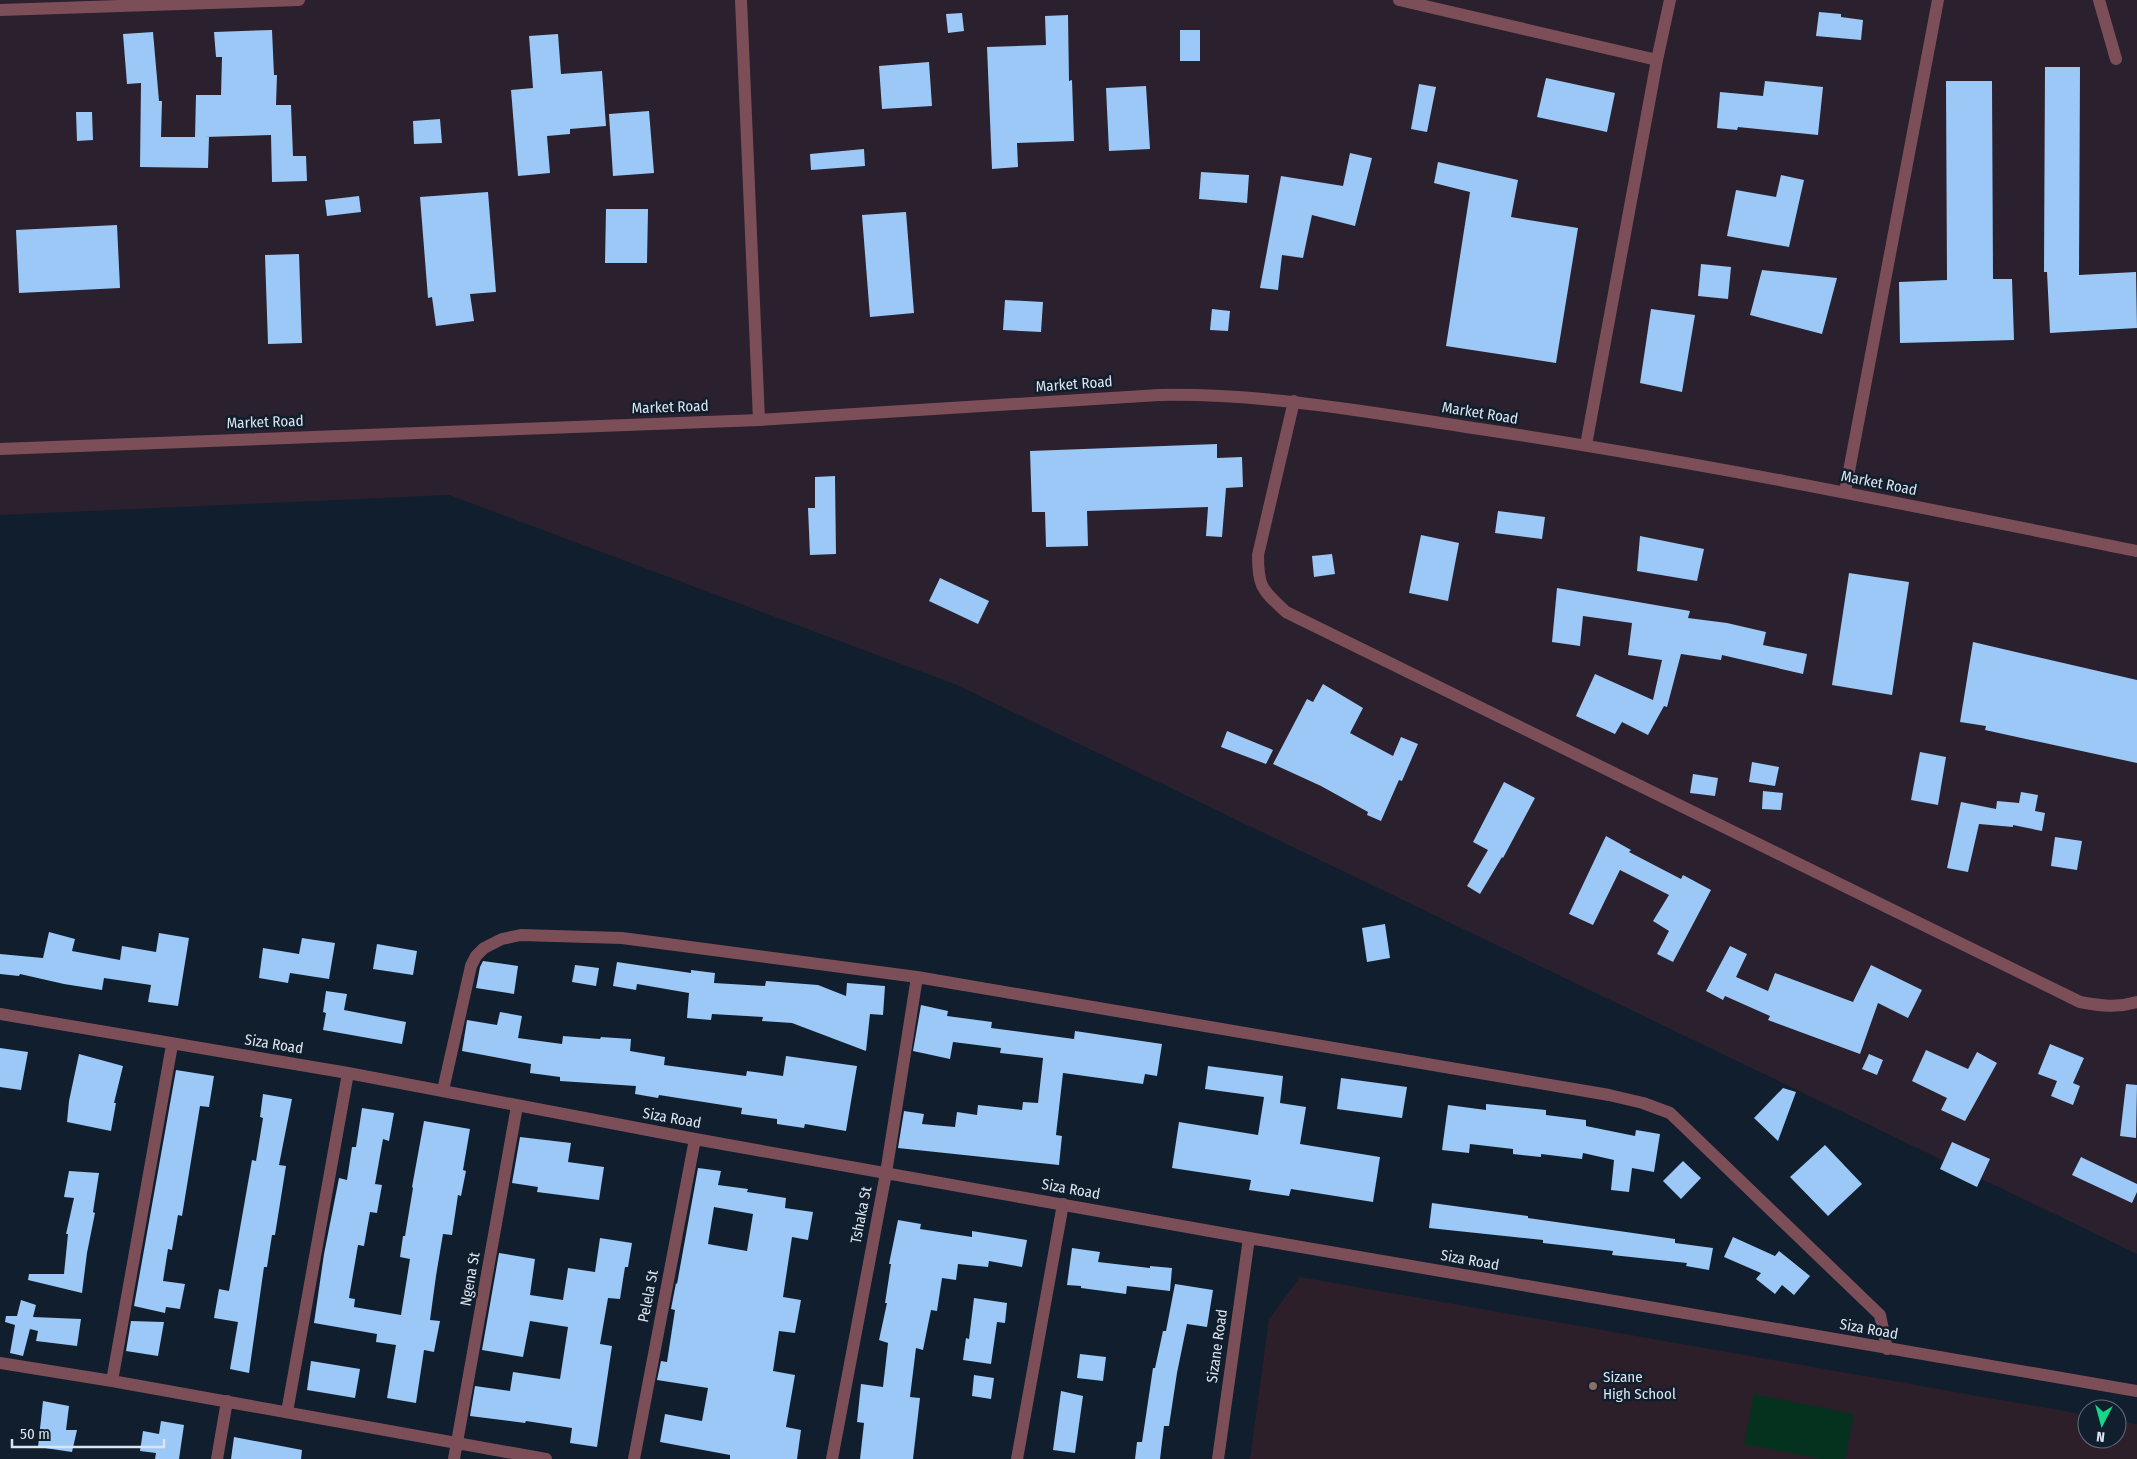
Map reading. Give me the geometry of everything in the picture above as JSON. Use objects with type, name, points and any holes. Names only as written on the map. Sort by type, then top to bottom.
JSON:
[{"type":"street","points":[[0,10],[299,0]]},
{"type":"street","points":[[740,0],[759,420]]},
{"type":"street","points":[[1399,0],[1657,60]]},
{"type":"street","points":[[1586,445],[1657,60],[1670,0]]},
{"type":"street","points":[[1845,492],[1938,0]]},
{"type":"street","points":[[2099,0],[2116,59]]},
{"type":"street","name":"Market Road","points":[[0,449],[759,420],[1159,395],[1206,394],[1294,401],[1586,445],[1845,492],[2137,551]]},
{"type":"street","points":[[1294,401],[1258,555],[1258,572],[1262,589],[1286,612],[2080,1002],[2100,1006],[2121,1006],[2137,1002]]},
{"type":"street","points":[[443,1090],[471,966],[476,956],[484,948],[502,939],[521,935],[622,938],[917,977],[1609,1095],[1643,1103],[1670,1113],[1880,1315],[1887,1348]]},
{"type":"street","name":"Tshaka St","points":[[832,1459],[886,1173],[917,977]]},
{"type":"street","name":"Siza Road","points":[[0,1014],[443,1090],[517,1106],[1249,1238],[2137,1391]]},
{"type":"street","points":[[112,1381],[172,1045]]},
{"type":"street","points":[[287,1412],[348,1073]]},
{"type":"street","name":"Ngena St","points":[[454,1459],[517,1106]]},
{"type":"street","name":"Pelela St","points":[[634,1459],[695,1138]]},
{"type":"street","points":[[1017,1459],[1063,1204]]},
{"type":"street","name":"Sizane Road","points":[[1218,1459],[1249,1238]]},
{"type":"street","points":[[0,1363],[112,1381],[546,1459]]},
{"type":"street","points":[[217,1459],[227,1402]]},
{"type":"shaded area","points":[[0,0],[2137,0],[2137,1254],[957,685],[449,495],[0,515]]},
{"type":"shaded area","name":"Sizane High School","points":[[1300,1277],[2077,1413],[2077,1449],[2127,1449],[2127,1422],[2137,1424],[2137,1459],[1250,1459],[1269,1319]]},
{"type":"green space","points":[[1754,1394],[1854,1414],[1845,1459],[1821,1459],[1744,1444]]},
{"type":"building","points":[[1819,12],[1841,14],[1841,17],[1863,20],[1861,40],[1816,36]]},
{"type":"building","points":[[962,13],[964,31],[948,33],[946,14]]},
{"type":"building","points":[[1068,15],[1069,81],[1072,80],[1074,141],[1017,143],[1018,167],[992,169],[987,47],[1046,45],[1045,16]]},
{"type":"building","points":[[272,30],[274,75],[277,75],[276,105],[291,105],[293,156],[306,156],[307,181],[272,182],[271,135],[205,137],[209,137],[208,168],[140,167],[141,83],[127,84],[123,34],[153,32],[159,101],[162,101],[161,137],[195,137],[196,95],[221,95],[222,57],[216,57],[214,32]]},
{"type":"building","points":[[1180,30],[1200,30],[1200,61],[1180,61]]},
{"type":"building","points":[[558,34],[561,74],[602,71],[606,126],[570,129],[570,134],[547,136],[550,173],[518,176],[511,90],[533,88],[529,36]]},
{"type":"building","points":[[929,62],[932,106],[882,109],[879,66]]},
{"type":"building","points":[[2045,67],[2080,67],[2079,275],[2136,272],[2137,328],[2050,333],[2047,272],[2044,272]]},
{"type":"building","points":[[1546,78],[1615,93],[1607,132],[1537,117]]},
{"type":"building","points":[[1765,81],[1823,87],[1818,135],[1738,127],[1737,130],[1717,128],[1720,92],[1763,96]]},
{"type":"building","points":[[1946,81],[1992,81],[1993,279],[2012,279],[2014,340],[1900,343],[1899,282],[1947,280]]},
{"type":"building","points":[[1419,84],[1436,87],[1427,132],[1411,129]]},
{"type":"building","points":[[1146,86],[1150,149],[1109,151],[1106,88]]},
{"type":"building","points":[[649,111],[654,173],[613,176],[609,114]]},
{"type":"building","points":[[76,112],[92,112],[93,140],[77,141]]},
{"type":"building","points":[[440,119],[442,143],[414,144],[413,121]]},
{"type":"building","points":[[864,149],[865,166],[811,170],[810,154]]},
{"type":"building","points":[[1350,153],[1372,158],[1355,226],[1312,215],[1303,258],[1282,255],[1278,290],[1260,288],[1281,176],[1343,186]]},
{"type":"building","points":[[1438,162],[1518,180],[1511,217],[1578,228],[1556,363],[1446,346],[1470,192],[1434,183]]},
{"type":"building","points":[[1201,172],[1249,175],[1247,203],[1199,199]]},
{"type":"building","points":[[1781,175],[1804,180],[1789,247],[1727,236],[1736,190],[1776,197]]},
{"type":"building","points":[[488,192],[496,292],[470,294],[474,321],[436,326],[432,297],[428,298],[420,197]]},
{"type":"building","points":[[359,196],[361,212],[327,216],[325,200]]},
{"type":"building","points":[[606,209],[648,209],[647,263],[605,263]]},
{"type":"building","points":[[906,212],[914,313],[870,317],[862,215]]},
{"type":"building","points":[[117,225],[120,288],[19,293],[16,230]]},
{"type":"building","points":[[299,254],[302,343],[268,344],[265,255]]},
{"type":"building","points":[[1701,264],[1731,267],[1728,299],[1698,296]]},
{"type":"building","points":[[1762,270],[1837,278],[1822,334],[1750,315]]},
{"type":"building","points":[[1005,300],[1043,302],[1041,332],[1003,330]]},
{"type":"building","points":[[1212,309],[1230,311],[1228,331],[1210,330]]},
{"type":"building","points":[[1651,309],[1695,315],[1682,392],[1640,383]]},
{"type":"building","points":[[1217,444],[1217,458],[1242,457],[1243,487],[1226,488],[1222,537],[1206,536],[1208,507],[1087,511],[1088,546],[1046,547],[1045,512],[1032,512],[1030,451]]},
{"type":"building","points":[[835,476],[836,554],[810,555],[808,508],[815,508],[815,477]]},
{"type":"building","points":[[1498,511],[1545,517],[1542,539],[1495,533]]},
{"type":"building","points":[[1421,535],[1459,543],[1448,601],[1409,593]]},
{"type":"building","points":[[1640,536],[1704,549],[1697,581],[1637,571]]},
{"type":"building","points":[[1332,554],[1335,574],[1314,577],[1312,556]]},
{"type":"building","points":[[1849,573],[1909,582],[1892,695],[1832,685]]},
{"type":"building","points":[[940,578],[989,601],[978,624],[929,601]]},
{"type":"building","points":[[1557,588],[1690,611],[1688,618],[1727,623],[1766,632],[1763,645],[1807,654],[1803,674],[1722,655],[1721,660],[1681,654],[1667,707],[1664,706],[1648,735],[1622,722],[1615,734],[1576,716],[1595,674],[1653,700],[1662,660],[1628,655],[1632,623],[1583,616],[1580,646],[1552,642]]},
{"type":"building","points":[[1973,642],[2137,680],[2137,763],[1985,730],[1986,726],[1960,722]]},
{"type":"building","points":[[1323,684],[1363,708],[1350,733],[1393,756],[1401,737],[1418,744],[1402,781],[1399,780],[1381,821],[1367,815],[1368,812],[1321,786],[1273,764],[1307,699],[1313,702]]},
{"type":"building","points":[[1227,731],[1273,750],[1266,764],[1221,747]]},
{"type":"building","points":[[1920,752],[1946,757],[1938,805],[1911,800]]},
{"type":"building","points":[[1752,762],[1779,767],[1775,786],[1749,782]]},
{"type":"building","points":[[1693,774],[1718,778],[1715,796],[1690,793]]},
{"type":"building","points":[[1504,782],[1535,798],[1503,858],[1480,894],[1467,886],[1488,850],[1473,842]]},
{"type":"building","points":[[1763,791],[1783,793],[1781,810],[1762,809]]},
{"type":"building","points":[[2021,792],[2038,795],[2035,811],[2045,813],[2042,831],[2013,825],[2013,827],[1979,824],[1968,872],[1947,868],[1961,802],[1996,809],[1997,801],[2019,803]]},
{"type":"building","points":[[1606,836],[1631,850],[1629,852],[1681,879],[1683,875],[1711,890],[1673,962],[1657,954],[1669,931],[1653,921],[1669,895],[1620,870],[1593,925],[1569,914]]},
{"type":"building","points":[[2055,837],[2082,841],[2077,870],[2051,866]]},
{"type":"building","points":[[1385,924],[1390,958],[1367,962],[1362,928]]},
{"type":"building","points":[[49,932],[75,939],[72,951],[120,960],[122,946],[156,952],[159,933],[189,938],[178,1006],[148,1002],[151,985],[104,978],[102,990],[20,974],[19,976],[0,974],[0,954],[43,958]]},
{"type":"building","points":[[302,938],[335,943],[329,979],[290,973],[288,983],[259,978],[263,948],[299,954]]},
{"type":"building","points":[[377,944],[417,951],[413,975],[373,969]]},
{"type":"building","points":[[1730,946],[1747,954],[1736,977],[1768,991],[1775,973],[1853,1002],[1871,965],[1922,990],[1908,1018],[1878,1003],[1860,1054],[1768,1020],[1770,1016],[1725,996],[1723,1000],[1706,991]]},
{"type":"building","points":[[483,961],[518,966],[514,994],[476,988]]},
{"type":"building","points":[[617,962],[691,973],[691,970],[715,973],[714,983],[765,986],[766,981],[818,985],[846,996],[847,983],[885,986],[883,1015],[870,1014],[866,1051],[792,1023],[762,1021],[763,1017],[712,1014],[711,1020],[687,1018],[689,993],[637,984],[636,990],[613,986]]},
{"type":"building","points":[[575,965],[599,968],[596,986],[572,982]]},
{"type":"building","points":[[326,991],[347,994],[344,1010],[406,1022],[402,1044],[323,1030],[326,1013],[323,1012]]},
{"type":"building","points":[[921,1005],[948,1011],[947,1016],[992,1022],[991,1028],[1074,1039],[1075,1031],[1162,1044],[1157,1076],[1145,1074],[1143,1084],[1063,1073],[1056,1135],[1062,1136],[1059,1165],[898,1148],[904,1111],[924,1114],[922,1124],[955,1127],[957,1112],[977,1115],[978,1105],[1022,1110],[1023,1102],[1038,1103],[1043,1058],[1000,1053],[1001,1048],[953,1042],[950,1059],[913,1051]]},
{"type":"building","points":[[500,1012],[522,1016],[518,1038],[562,1044],[563,1036],[631,1039],[630,1051],[665,1057],[664,1065],[746,1076],[747,1071],[783,1076],[786,1056],[857,1066],[846,1131],[805,1124],[804,1128],[777,1124],[777,1119],[741,1114],[742,1108],[659,1095],[658,1098],[635,1094],[636,1086],[560,1081],[560,1077],[530,1073],[531,1064],[462,1051],[467,1020],[497,1025]]},
{"type":"building","points":[[2050,1044],[2084,1058],[2073,1083],[2080,1086],[2073,1105],[2051,1096],[2057,1081],[2038,1074]]},
{"type":"building","points":[[0,1048],[28,1052],[21,1090],[0,1087]]},
{"type":"building","points":[[1926,1050],[1968,1069],[1977,1052],[1997,1063],[1965,1121],[1941,1110],[1947,1098],[1912,1081]]},
{"type":"building","points":[[79,1054],[123,1066],[114,1103],[116,1103],[111,1131],[67,1122],[69,1101]]},
{"type":"building","points":[[1869,1054],[1883,1060],[1877,1075],[1862,1069]]},
{"type":"building","points":[[1208,1066],[1283,1076],[1280,1103],[1306,1107],[1300,1144],[1380,1157],[1373,1202],[1291,1189],[1289,1196],[1249,1190],[1251,1180],[1172,1168],[1179,1122],[1258,1135],[1264,1097],[1205,1089]]},
{"type":"building","points":[[176,1070],[214,1076],[209,1107],[200,1106],[182,1216],[178,1215],[172,1250],[168,1249],[163,1281],[185,1284],[180,1309],[166,1307],[165,1313],[134,1306]]},
{"type":"building","points":[[1341,1078],[1407,1087],[1402,1118],[1337,1109]]},
{"type":"building","points":[[2126,1084],[2137,1085],[2136,1138],[2120,1136]]},
{"type":"building","points":[[1783,1088],[1796,1092],[1778,1141],[1754,1118]]},
{"type":"building","points":[[263,1094],[292,1099],[279,1165],[286,1166],[275,1235],[272,1235],[267,1267],[264,1267],[249,1373],[230,1369],[238,1322],[214,1318],[219,1289],[229,1291],[252,1160],[256,1161],[263,1118],[260,1117]]},
{"type":"building","points":[[1486,1104],[1546,1110],[1546,1115],[1586,1120],[1586,1126],[1635,1136],[1636,1130],[1660,1134],[1654,1172],[1632,1168],[1629,1192],[1611,1190],[1614,1160],[1583,1153],[1582,1159],[1541,1154],[1541,1157],[1513,1154],[1513,1149],[1470,1144],[1469,1153],[1442,1150],[1448,1105],[1486,1110]]},
{"type":"building","points":[[362,1108],[394,1113],[389,1141],[383,1139],[375,1184],[382,1185],[377,1213],[370,1212],[364,1246],[358,1245],[349,1298],[355,1299],[354,1307],[401,1315],[410,1259],[400,1257],[424,1121],[470,1129],[463,1170],[466,1171],[461,1196],[458,1195],[452,1235],[443,1234],[436,1276],[430,1320],[440,1321],[434,1352],[424,1350],[416,1403],[387,1398],[396,1345],[376,1342],[377,1334],[314,1323],[324,1254],[339,1178],[347,1180],[352,1147],[356,1147]]},
{"type":"building","points":[[520,1137],[571,1143],[568,1162],[604,1167],[599,1200],[537,1192],[538,1187],[512,1183]]},
{"type":"building","points":[[1952,1142],[1990,1159],[1977,1187],[1940,1169]]},
{"type":"building","points":[[1825,1145],[1862,1184],[1828,1216],[1790,1177]]},
{"type":"building","points":[[2081,1157],[2137,1184],[2137,1192],[2132,1203],[2072,1175]]},
{"type":"building","points":[[1683,1161],[1701,1178],[1681,1199],[1663,1181]]},
{"type":"building","points":[[698,1168],[721,1171],[718,1185],[748,1189],[747,1192],[786,1198],[785,1208],[813,1212],[808,1240],[792,1237],[783,1297],[801,1300],[795,1333],[779,1331],[773,1371],[795,1375],[786,1427],[801,1430],[797,1459],[730,1459],[730,1455],[660,1442],[665,1414],[702,1421],[708,1388],[657,1380],[661,1361],[667,1362],[675,1310],[671,1309]],"holes":[[[714,1207],[753,1214],[747,1251],[708,1244]]]},
{"type":"building","points":[[69,1171],[99,1173],[93,1212],[95,1213],[82,1293],[28,1280],[29,1274],[64,1274],[68,1234],[66,1234],[74,1198],[64,1197]]},
{"type":"building","points":[[1432,1203],[1675,1239],[1675,1243],[1713,1248],[1709,1270],[1686,1266],[1687,1263],[1612,1255],[1613,1251],[1543,1243],[1543,1240],[1429,1228]]},
{"type":"building","points":[[898,1220],[921,1224],[920,1229],[972,1237],[972,1231],[1027,1240],[1022,1267],[989,1261],[988,1267],[958,1264],[956,1280],[942,1278],[937,1311],[931,1310],[923,1350],[916,1348],[910,1397],[920,1398],[913,1459],[860,1459],[864,1423],[857,1422],[861,1384],[883,1387],[888,1343],[879,1340],[887,1303],[885,1303],[891,1264],[889,1264]]},
{"type":"building","points":[[1733,1237],[1775,1256],[1779,1251],[1810,1276],[1794,1295],[1782,1285],[1775,1294],[1756,1279],[1761,1273],[1724,1257]]},
{"type":"building","points":[[600,1238],[632,1243],[628,1267],[625,1267],[620,1299],[608,1298],[600,1344],[612,1346],[597,1447],[570,1443],[572,1428],[526,1421],[525,1423],[470,1416],[475,1386],[510,1391],[513,1372],[560,1379],[568,1327],[530,1321],[523,1357],[482,1350],[499,1253],[535,1259],[530,1295],[563,1300],[568,1268],[595,1272]]},
{"type":"building","points":[[1072,1248],[1100,1252],[1098,1262],[1150,1268],[1150,1266],[1172,1268],[1170,1291],[1127,1286],[1126,1294],[1067,1285]]},
{"type":"building","points":[[1175,1284],[1213,1290],[1207,1327],[1187,1324],[1169,1426],[1164,1426],[1160,1459],[1135,1459],[1137,1442],[1142,1442],[1153,1368],[1155,1368],[1163,1331],[1166,1331]]},
{"type":"building","points":[[974,1298],[1007,1303],[1005,1323],[997,1322],[991,1364],[963,1360],[966,1338],[969,1339]]},
{"type":"building","points":[[21,1300],[36,1305],[33,1317],[81,1319],[77,1346],[36,1341],[38,1331],[30,1329],[23,1356],[10,1353],[15,1325],[5,1322],[6,1316],[17,1316]]},
{"type":"building","points":[[131,1321],[164,1322],[158,1356],[126,1351]]},
{"type":"building","points":[[1080,1354],[1106,1357],[1103,1381],[1077,1378]]},
{"type":"building","points":[[311,1361],[360,1369],[355,1398],[307,1390]]},
{"type":"building","points":[[974,1375],[994,1378],[991,1399],[972,1396]]},
{"type":"building","points":[[1061,1391],[1083,1396],[1075,1453],[1053,1450]]},
{"type":"building","points":[[43,1401],[69,1406],[66,1430],[77,1430],[72,1452],[38,1447]]},
{"type":"building","points":[[161,1421],[184,1425],[179,1459],[155,1459],[156,1453],[140,1451],[143,1431],[159,1434]]},
{"type":"building","points":[[234,1437],[302,1450],[301,1459],[231,1459]]},
{"type":"place","name":"Sizane High School","points":[[1593,1386]]}]
